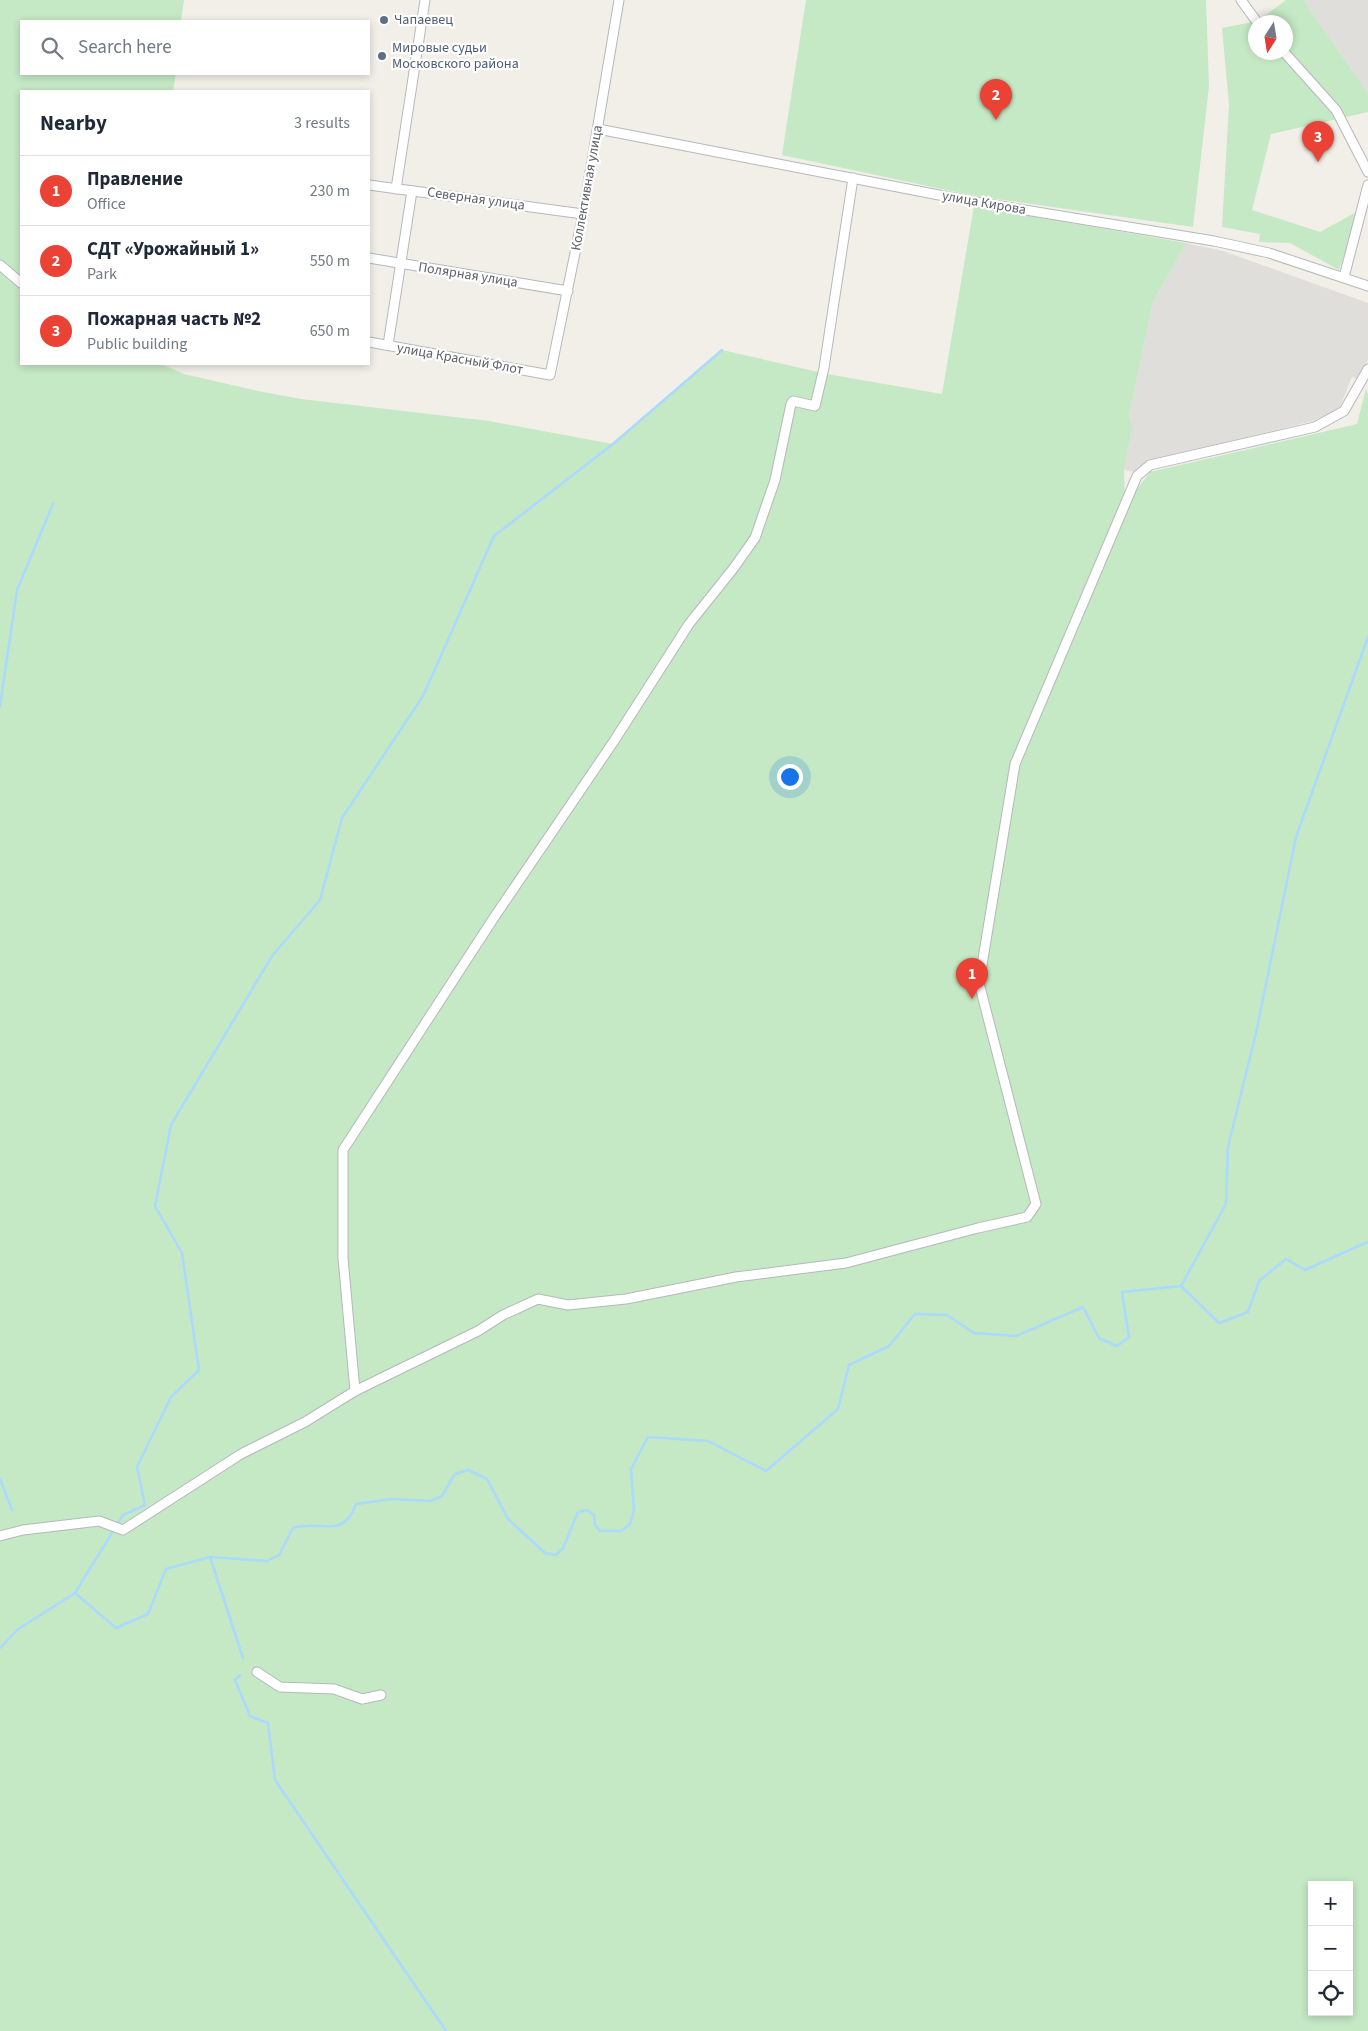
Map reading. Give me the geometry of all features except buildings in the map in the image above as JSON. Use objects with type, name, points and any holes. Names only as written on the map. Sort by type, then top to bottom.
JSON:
[{"type":"street","points":[[396,189],[425,0]]},
{"type":"street","name":"Коллективная улица","points":[[550,375],[583,214],[620,0]]},
{"type":"street","points":[[1240,0],[1252,15]]},
{"type":"street","points":[[1291,60],[1336,110],[1368,172]]},
{"type":"street","name":"улица Кирова","points":[[598,129],[970,201],[1214,241],[1269,253],[1368,286]]},
{"type":"street","points":[[355,1392],[343,1258],[343,1150],[689,624],[755,538],[775,480],[791,404],[793,401],[815,406],[824,368],[853,178]]},
{"type":"street","name":"Северная улица","points":[[370,184],[583,214]]},
{"type":"street","points":[[1344,277],[1368,185]]},
{"type":"street","points":[[388,346],[412,190]]},
{"type":"street","name":"Полярная улица","points":[[370,258],[568,291]]},
{"type":"street","points":[[0,265],[20,282]]},
{"type":"street","name":"улица Красный Флот","points":[[370,342],[550,375]]},
{"type":"street","points":[[0,1536],[22,1530],[99,1521],[123,1530],[242,1454],[305,1422],[355,1392],[478,1331],[503,1315],[538,1299],[568,1305],[626,1299],[736,1277],[846,1263],[978,1228],[1028,1218],[1036,1204],[979,983],[1015,764],[1137,476],[1150,465],[1315,427],[1344,411],[1368,369]]},
{"type":"street","points":[[257,1672],[280,1687],[334,1689],[362,1699],[381,1695]]},
{"type":"shaded area","points":[[1303,0],[1368,0],[1368,93]]},
{"type":"shaded area","points":[[1186,243],[1223,251],[1368,303],[1368,359],[1360,380],[1352,377],[1339,409],[1313,421],[1150,460],[1135,472],[1124,470],[1132,428],[1129,415],[1153,302]]},
{"type":"green space","points":[[0,0],[184,0],[181,20],[20,20],[20,75],[176,75],[173,90],[20,90],[20,365],[163,365],[184,374],[301,399],[489,421],[613,444],[722,350],[827,374],[942,394],[974,206],[1186,243],[1153,302],[1129,415],[1132,428],[1124,470],[1125,505],[1150,472],[1357,424],[1366,389],[1368,394],[1368,2031],[0,2031]]},
{"type":"green space","points":[[806,0],[1206,0],[1209,86],[1193,227],[975,196],[782,155]]},
{"type":"green space","points":[[1286,0],[1303,0],[1368,93],[1368,112],[1271,134],[1252,210],[1320,232],[1360,210],[1339,270],[1290,243],[1259,242],[1260,234],[1222,227],[1229,105],[1222,28],[1248,23],[1248,60],[1293,60],[1293,15],[1266,15]]},
{"type":"waterway","points":[[75,1593],[123,1515],[145,1505],[137,1467],[171,1397],[199,1370],[182,1253],[155,1206],[171,1125],[272,956],[320,900],[342,818],[423,696],[494,536],[613,444],[722,350]]},
{"type":"waterway","points":[[0,706],[17,590],[53,504]]},
{"type":"waterway","points":[[1181,1286],[1226,1204],[1228,1147],[1256,1033],[1296,837],[1368,637]]},
{"type":"waterway","points":[[0,1648],[17,1630],[75,1593],[116,1628],[148,1614],[166,1569],[210,1557],[267,1561],[279,1555],[293,1528],[338,1525],[345,1522],[356,1504],[392,1499],[430,1501],[442,1496],[455,1474],[468,1470],[487,1479],[508,1519],[545,1553],[556,1555],[563,1548],[578,1512],[587,1510],[594,1515],[595,1525],[600,1531],[621,1531],[630,1524],[634,1510],[631,1469],[648,1437],[708,1441],[766,1471],[838,1409],[849,1365],[889,1346],[915,1314],[947,1315],[974,1333],[1016,1336],[1083,1307],[1099,1338],[1117,1346],[1129,1337],[1122,1292],[1181,1286],[1219,1323],[1248,1312],[1259,1281],[1286,1259],[1305,1270],[1368,1242]]},
{"type":"waterway","points":[[0,1479],[12,1510]]},
{"type":"waterway","points":[[210,1557],[243,1658]]},
{"type":"waterway","points":[[240,1675],[235,1680],[250,1716],[268,1723],[275,1780],[446,2031]]},
{"type":"place","name":"Чапаевец","points":[[384,20]]},
{"type":"place","name":"Мировые судьи Московского района","points":[[382,56]]},
{"type":"place","name":"СДТ «Урожайный 1»","points":[[996,120]]},
{"type":"place","name":"Пожарная часть №2","points":[[1318,162]]},
{"type":"place","name":"Правление","points":[[972,999]]}]
